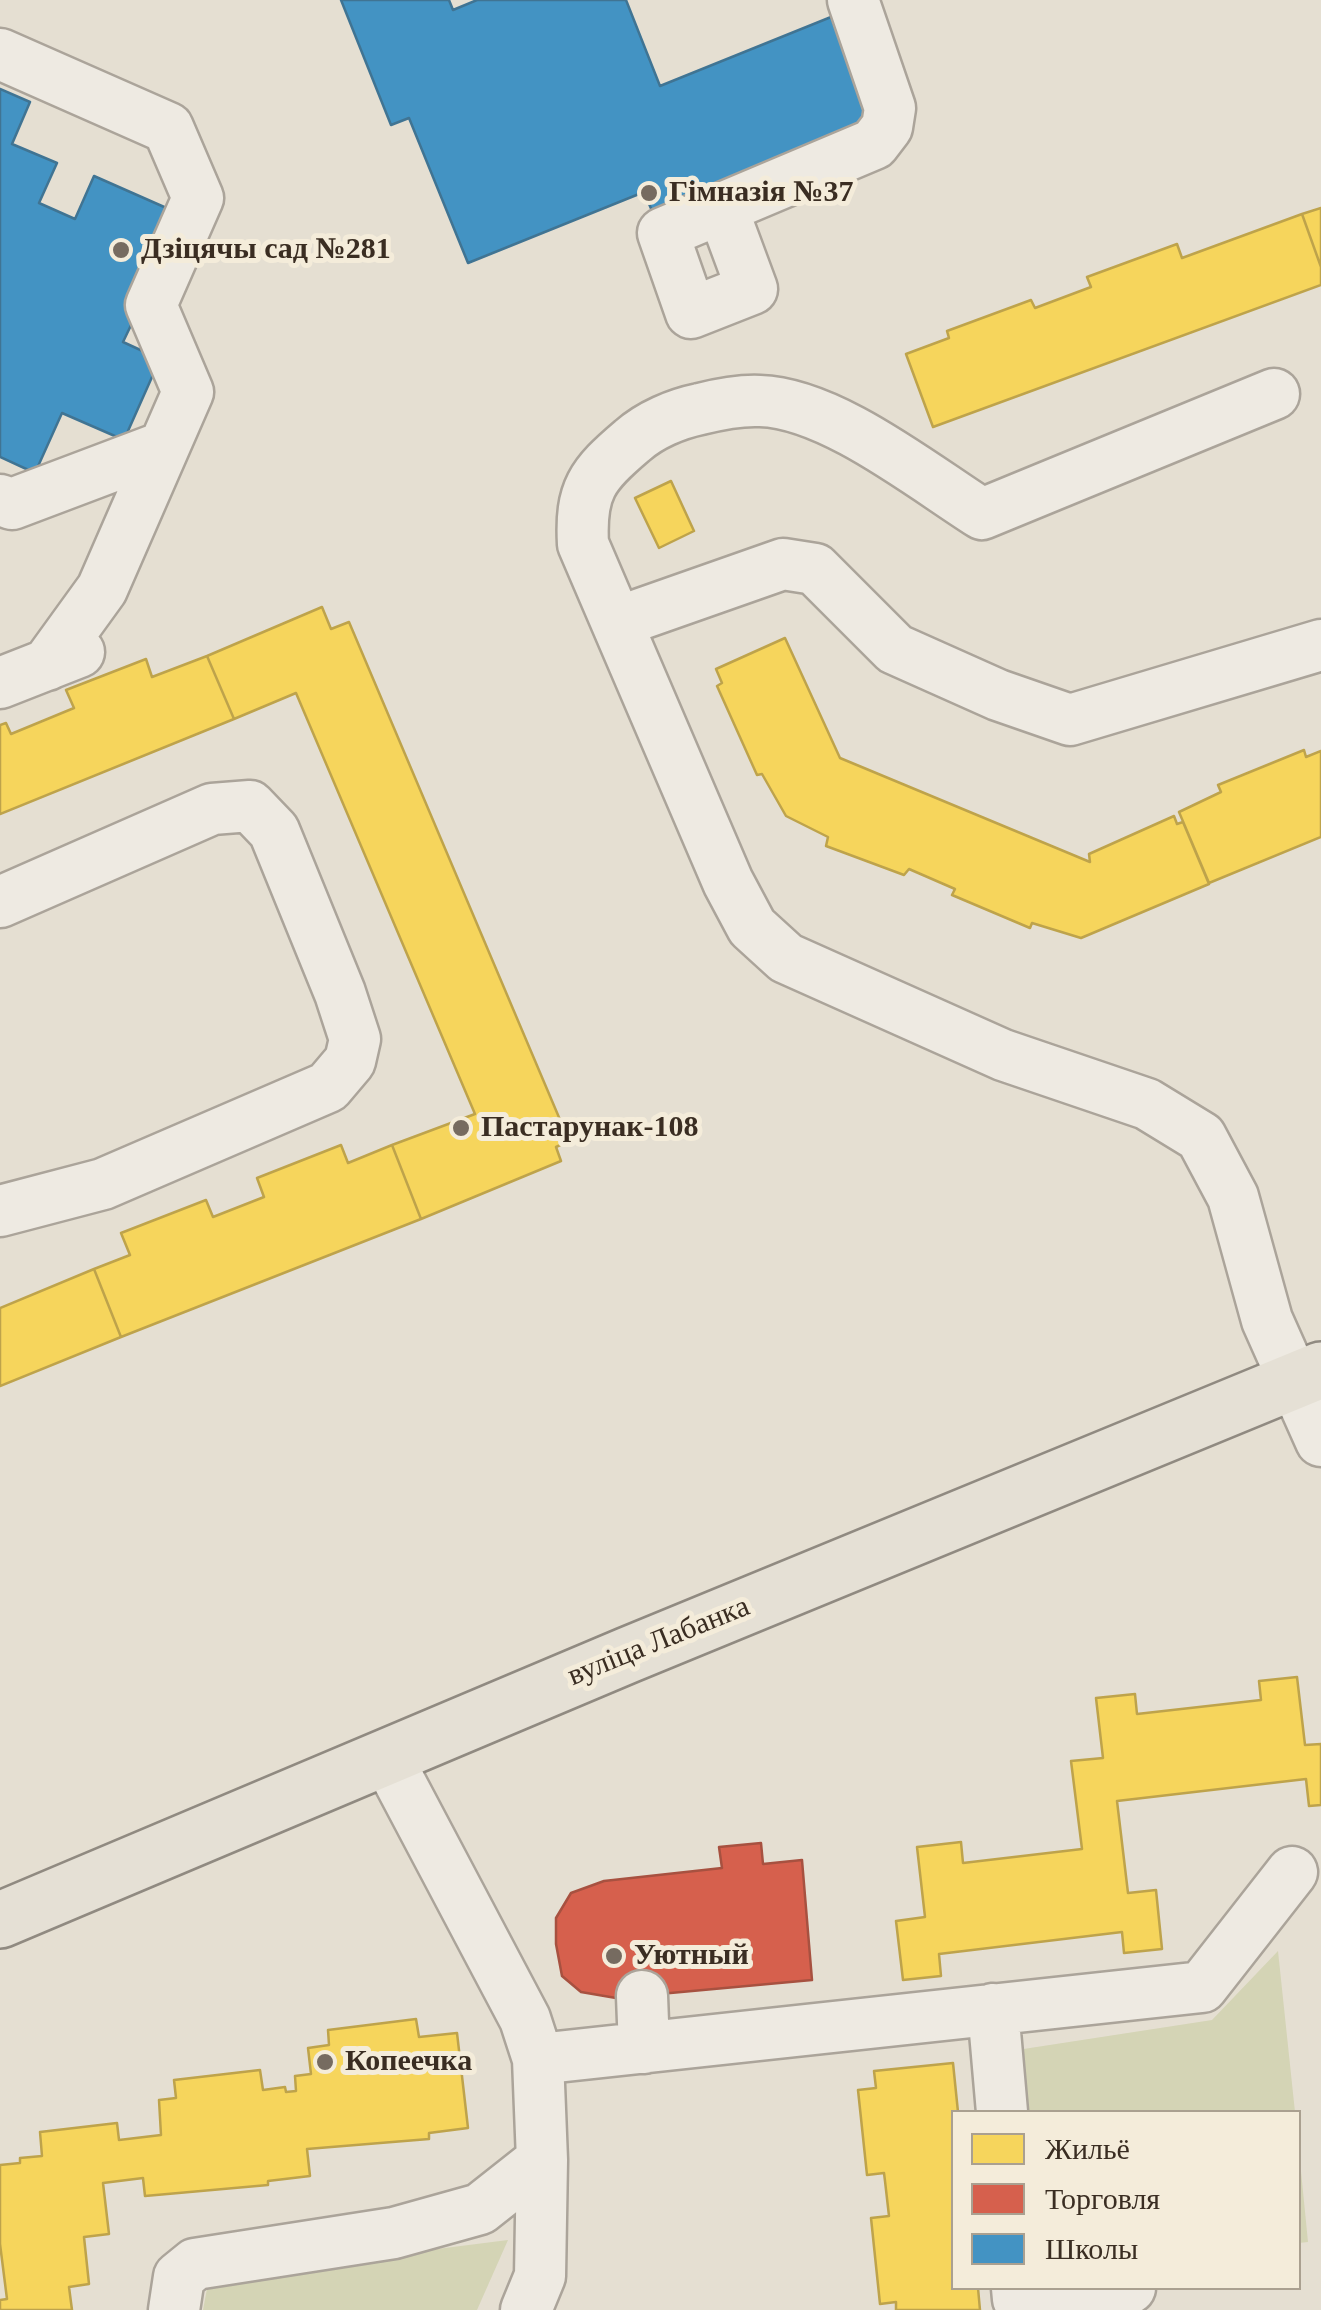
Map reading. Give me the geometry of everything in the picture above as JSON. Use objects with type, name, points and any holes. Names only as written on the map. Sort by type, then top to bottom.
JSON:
[{"type":"main road","name":"вуліца Лабанка","points":[[0,1920],[386,1756],[1307,1376]]},
{"type":"lane","points":[[722,208],[874,144],[888,127],[890,108],[854,0]]},
{"type":"lane","points":[[0,54],[168,128],[198,198],[151,305],[188,392],[102,589],[68,656],[0,683]]},
{"type":"lane","points":[[1274,394],[982,514],[834,420],[765,401],[728,402],[687,412],[642,431],[587,488],[581,514],[583,544],[728,882],[752,927],[786,958],[854,990],[1003,1055],[1147,1104],[1201,1137],[1232,1197],[1267,1320],[1307,1376],[1321,1440]]},
{"type":"lane","points":[[0,500],[12,504],[163,447]]},
{"type":"lane","points":[[618,622],[783,564],[815,569],[895,650],[998,695],[1070,720],[1321,646]]},
{"type":"lane","points":[[0,902],[212,809],[250,806],[274,831],[355,1039],[350,1061],[328,1087],[102,1184],[0,1210]]},
{"type":"lane","points":[[386,1756],[525,2019],[538,2060],[542,2160],[540,2276],[526,2310]]},
{"type":"lane","points":[[538,2060],[1202,1986],[1292,1872]]},
{"type":"lane","points":[[642,1996],[644,2048]]},
{"type":"lane","points":[[993,2009],[1002,2110]]},
{"type":"lane","points":[[174,2310],[179,2276],[195,2264],[394,2233],[480,2209],[542,2160]]},
{"type":"lane","points":[[1017,2290],[1018,2299],[1110,2290]]},
{"type":"green space","points":[[1278,1951],[1295,2110],[1022,2110],[1017,2050],[1212,2020]]},
{"type":"green space","points":[[1301,2171],[1308,2242],[1301,2243]]},
{"type":"green space","points":[[508,2240],[477,2310],[203,2310],[209,2278]]},
{"type":"building: Жильё","points":[[1321,208],[1321,267],[1302,214]]},
{"type":"building: Жильё","points":[[1302,214],[1321,267],[1321,285],[933,427],[906,354],[949,338],[947,331],[1031,300],[1035,308],[1091,287],[1087,277],[1177,244],[1182,258]]},
{"type":"building: Жильё","points":[[671,481],[694,531],[659,548],[635,498]]},
{"type":"building: Жильё","points":[[322,607],[331,629],[349,622],[569,1141],[556,1147],[561,1161],[421,1219],[392,1145],[475,1114],[296,693],[234,719],[207,656]]},
{"type":"building: Жильё","points":[[785,638],[840,758],[1090,862],[1089,854],[1174,816],[1177,824],[1183,822],[1209,884],[1081,938],[1032,923],[1030,928],[952,895],[955,889],[909,869],[904,875],[826,846],[828,837],[786,816],[762,774],[757,775],[717,686],[722,683],[716,669]]},
{"type":"building: Жильё","points":[[207,656],[234,719],[0,814],[0,725],[6,723],[11,734],[74,708],[66,690],[146,659],[152,677]]},
{"type":"building: Жильё","points":[[1304,750],[1306,757],[1321,751],[1321,837],[1209,883],[1179,812],[1221,792],[1218,785]]},
{"type":"building: Жильё","points":[[341,1145],[348,1163],[392,1145],[421,1219],[121,1337],[94,1269],[130,1255],[121,1233],[206,1200],[213,1217],[264,1197],[257,1178]]},
{"type":"building: Жильё","points":[[94,1269],[121,1337],[0,1386],[0,1308]]},
{"type":"building: Жильё","points":[[1297,1677],[1305,1745],[1321,1744],[1321,1805],[1309,1806],[1306,1779],[1117,1801],[1128,1893],[1156,1890],[1162,1949],[1124,1953],[1122,1932],[939,1954],[941,1976],[903,1980],[896,1921],[925,1917],[917,1847],[961,1842],[963,1863],[1082,1849],[1071,1761],[1103,1758],[1096,1698],[1135,1694],[1137,1714],[1261,1700],[1259,1681]]},
{"type":"building: Жильё","points":[[416,2019],[419,2037],[457,2033],[468,2128],[429,2133],[429,2139],[307,2149],[310,2176],[268,2181],[268,2185],[145,2196],[143,2178],[103,2183],[109,2234],[84,2237],[89,2284],[69,2287],[72,2310],[0,2310],[0,2300],[7,2299],[0,2244],[0,2165],[42,2156],[40,2132],[117,2123],[119,2140],[161,2135],[159,2100],[176,2098],[174,2080],[260,2070],[263,2090],[285,2087],[286,2092],[296,2091],[295,2076],[311,2074],[308,2048],[329,2045],[328,2030]]},
{"type":"building: Жильё","points":[[953,2063],[958,2110],[951,2110],[951,2290],[978,2290],[980,2310],[896,2310],[896,2302],[880,2304],[871,2218],[889,2216],[884,2173],[867,2175],[858,2090],[876,2088],[874,2071]]},
{"type":"building: Торговля","points":[[761,1843],[763,1864],[802,1860],[812,1980],[616,1998],[581,1992],[562,1976],[556,1918],[571,1893],[604,1881],[722,1868],[719,1847]]},
{"type":"building: Школы","points":[[341,0],[449,0],[453,10],[477,0],[626,0],[660,86],[831,17],[876,128],[655,218],[644,192],[468,263],[409,118],[391,125]]},
{"type":"building: Школы","points":[[0,89],[30,102],[12,144],[57,163],[39,203],[75,219],[94,176],[171,210],[143,300],[123,342],[160,359],[124,440],[62,413],[35,473],[0,457]]},
{"type":"place","name":"Гімназія №37","points":[[649,193]]},
{"type":"place","name":"Дзіцячы сад №281","points":[[121,250]]},
{"type":"place","name":"Пастарунак-108","points":[[461,1128]]},
{"type":"place","name":"Уютный","points":[[614,1956]]},
{"type":"place","name":"Копеечка","points":[[325,2062]]}]
